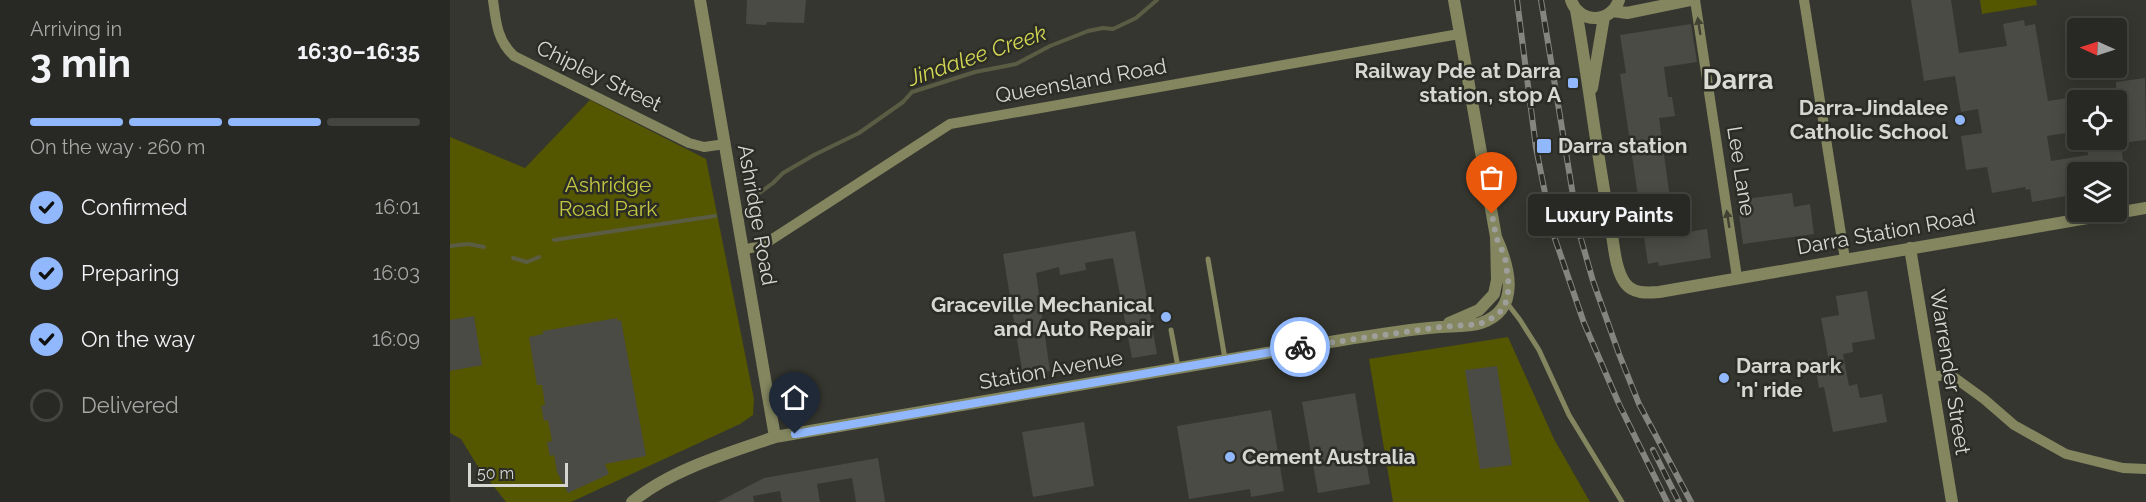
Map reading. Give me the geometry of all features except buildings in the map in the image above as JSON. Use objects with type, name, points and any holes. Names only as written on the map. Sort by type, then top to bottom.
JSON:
[{"type":"street","name":"Chipley Street","points":[[493,0],[498,35],[514,56],[689,143],[704,147],[725,144]]},
{"type":"street","name":"Ashridge Road","points":[[700,0],[775,437]]},
{"type":"street","points":[[1454,0],[1496,237],[1505,257],[1509,287],[1506,302]]},
{"type":"street","points":[[1573,5],[1589,18],[1612,9],[1627,13],[1655,4],[1693,0]]},
{"type":"street","name":"Lee Lane","points":[[1693,0],[1737,277]]},
{"type":"street","points":[[1804,0],[1845,259]]},
{"type":"street","points":[[1573,5],[1590,101]]},
{"type":"street","points":[[1590,101],[1612,9]]},
{"type":"street","name":"Queensland Road","points":[[743,250],[763,245],[950,124],[1459,34]]},
{"type":"street","name":"Darra Station Road","points":[[1590,101],[1603,188],[1619,268],[1625,282],[1633,290],[1644,293],[2146,208]]},
{"type":"street","name":"Station Avenue","points":[[1440,327],[1479,310],[1494,294],[1497,280],[1496,237]]},
{"type":"street","name":"Warrender Street","points":[[1910,248],[1952,502]]},
{"type":"street","name":"Station Avenue","points":[[632,502],[670,478],[775,437],[1348,339],[1480,324],[1500,312],[1506,302]]},
{"type":"street","points":[[1931,377],[1945,375],[1955,378],[2014,424],[2066,454],[2123,468],[2146,470]]},
{"type":"lane","points":[[1208,259],[1226,360]]},
{"type":"lane","points":[[1506,302],[1539,350],[1569,415],[1622,502]]},
{"type":"lane","points":[[1172,330],[1178,368]]},
{"type":"green space","points":[[1980,0],[2036,0],[2037,5],[1982,14]]},
{"type":"green space","name":"Ashridge Road Park","points":[[590,100],[706,159],[754,399],[753,415],[740,424],[571,502],[506,502],[477,465],[461,439],[450,433],[450,137],[525,168]]},
{"type":"green space","points":[[1508,337],[1554,439],[1590,502],[1393,502],[1369,359]]},
{"type":"waterway","name":"Jindalee Creek","points":[[754,197],[783,173],[859,133],[903,102],[912,92],[975,72],[1016,64],[1050,46],[1088,31],[1113,29],[1136,18],[1157,0]]},
{"type":"waterway","name":"Jindalee Creek","points":[[554,240],[715,216]]},
{"type":"waterway","name":"Jindalee Creek","points":[[450,246],[468,244],[484,247]]},
{"type":"waterway","name":"Jindalee Creek","points":[[513,258],[527,262],[539,257]]},
{"type":"railway","points":[[1517,0],[1536,148],[1553,233],[1584,323],[1619,404],[1667,502]]},
{"type":"railway","points":[[1541,0],[1579,232],[1593,281],[1639,404],[1691,502]]},
{"type":"railway","points":[[1653,450],[1679,502]]},
{"type":"way so far","points":[[1300,347],[1440,327],[1480,324],[1492,318],[1500,312],[1506,302],[1509,273],[1496,237],[1492,214]]},
{"type":"place","name":"Railway Pde at Darra station, stop A","points":[[1573,83]]},
{"type":"place","name":"Darra-Jindalee Catholic School","points":[[1960,120]]},
{"type":"place","name":"Darra station","points":[[1544,146]]},
{"type":"place","name":"Luxury Paints","points":[[1492,214]]},
{"type":"place","name":"Graceville Mechanical and Auto Repair","points":[[1166,317]]},
{"type":"place","name":"Darra park 'n' ride","points":[[1724,378]]},
{"type":"place","name":"Cement Australia","points":[[1230,457]]},
{"type":"district","name":"Darra","points":[[1738,80]]},
{"type":"route","points":[[795,434],[1300,347]]}]
